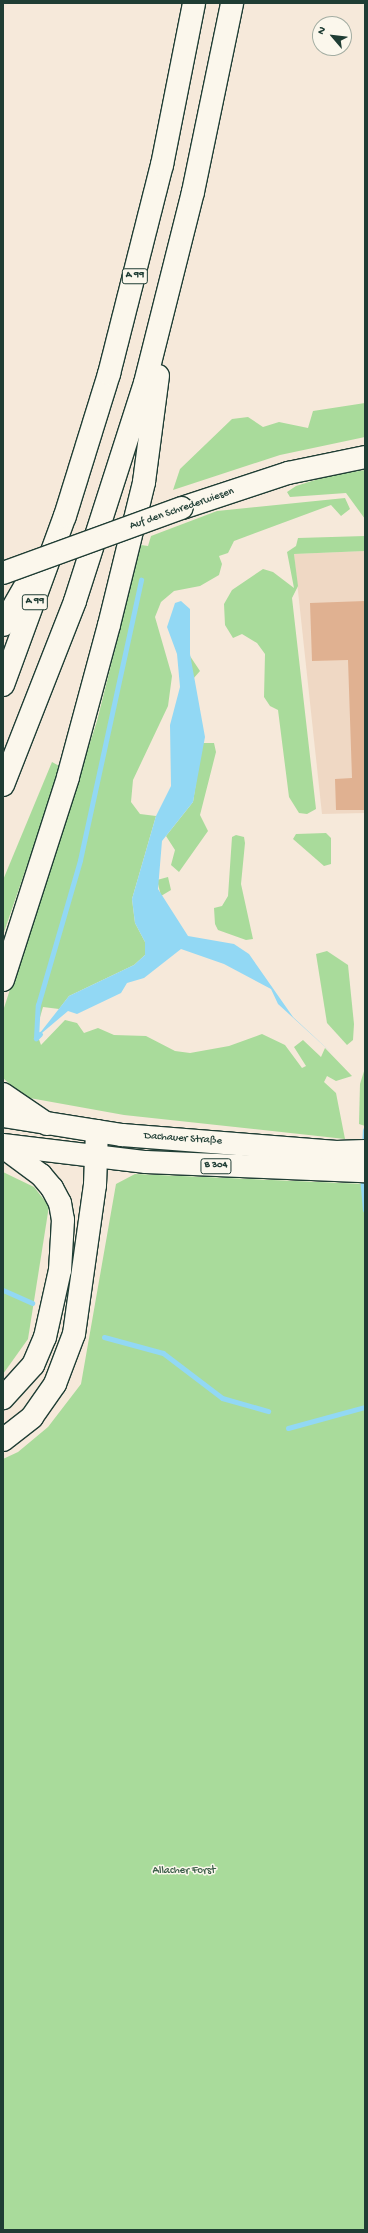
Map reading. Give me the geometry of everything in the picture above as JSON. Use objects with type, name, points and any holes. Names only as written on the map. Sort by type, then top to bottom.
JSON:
[{"type":"main road","name":"A 99","points":[[3,685],[64,518],[135,277],[194,3]]},
{"type":"main road","points":[[3,785],[76,601],[145,383],[170,286],[232,3]]},
{"type":"main road","points":[[3,980],[68,777],[142,490],[170,286]]},
{"type":"main road","name":"Auf den Schrederwiesen","points":[[3,573],[182,508],[288,473],[365,457]]},
{"type":"main road","points":[[3,625],[64,518]]},
{"type":"main road","points":[[3,1094],[47,1124]]},
{"type":"main road","name":"Dachauer Straße","points":[[3,1116],[97,1131],[336,1162],[365,1171]]},
{"type":"main road","points":[[3,1440],[32,1417],[55,1384],[74,1334],[96,1157],[97,1131]]},
{"type":"main road","points":[[3,1146],[52,1188],[63,1220],[60,1270],[45,1337],[33,1365],[3,1398]]},
{"type":"main road","name":"Dachauer Straße","points":[[3,1146],[96,1157],[336,1162],[365,1151]]},
{"type":"shaded area","points":[[365,551],[365,813],[322,814],[294,554]]},
{"type":"green space","points":[[365,403],[365,437],[280,455],[173,490],[180,469],[232,419],[248,417],[263,427],[279,422],[308,428],[313,411]]},
{"type":"green space","points":[[365,470],[365,519],[346,493],[290,497],[287,492],[296,486],[328,476]]},
{"type":"green space","points":[[345,498],[350,509],[341,516],[331,505],[234,541],[228,553],[219,556],[222,564],[219,575],[200,586],[174,591],[161,602],[155,617],[172,676],[168,706],[133,780],[131,802],[140,814],[156,816],[132,899],[135,923],[145,942],[145,955],[134,965],[69,996],[59,1009],[43,1007],[36,1031],[41,1045],[65,1020],[77,1023],[84,1033],[98,1028],[114,1035],[146,1036],[175,1051],[190,1053],[229,1046],[262,1034],[285,1045],[302,1068],[306,1066],[294,1047],[303,1040],[321,1057],[325,1048],[352,1076],[336,1081],[327,1076],[324,1082],[336,1093],[345,1139],[124,1115],[24,1097],[3,1078],[3,1011],[97,721],[141,545],[148,546],[151,536],[217,511]]},
{"type":"green space","points":[[365,536],[365,551],[294,554],[298,586],[292,598],[316,809],[307,814],[299,813],[289,797],[278,710],[270,706],[264,697],[265,654],[257,643],[242,634],[233,638],[225,625],[224,604],[232,590],[263,569],[273,572],[294,588],[287,552],[296,546],[298,538]]},
{"type":"green space","points":[[190,656],[200,671],[193,679],[193,678]]},
{"type":"green space","points":[[202,743],[214,743],[216,752],[200,815],[208,831],[179,872],[171,865],[175,850],[166,836],[193,802]]},
{"type":"green space","points":[[52,762],[61,767],[3,935],[3,880]]},
{"type":"green space","points":[[326,833],[331,838],[331,864],[324,866],[293,839],[296,834]]},
{"type":"green space","points":[[236,835],[244,837],[245,843],[241,884],[253,939],[246,940],[218,930],[215,924],[214,908],[222,906],[228,896],[232,837]]},
{"type":"green space","points":[[168,877],[171,890],[161,896],[157,880]]},
{"type":"green space","points":[[327,951],[348,965],[354,1024],[353,1040],[347,1045],[327,1023],[316,954]]},
{"type":"green space","points":[[365,1068],[365,1126],[359,1124],[360,1084]]},
{"type":"green space","points":[[3,1172],[34,1187],[49,1206],[28,1339],[3,1374]]},
{"type":"green space","name":"Allacher Forst","points":[[135,1174],[365,1184],[365,2230],[3,2230],[3,1459],[18,1452],[48,1427],[81,1384],[116,1184]]},
{"type":"water","points":[[181,601],[190,609],[190,654],[205,737],[193,802],[162,841],[158,889],[188,936],[234,944],[249,954],[293,1017],[335,1056],[278,1004],[271,989],[224,964],[181,949],[144,978],[127,983],[121,993],[77,1014],[68,1011],[36,1038],[69,996],[134,965],[145,955],[145,942],[135,923],[132,899],[156,816],[171,786],[170,725],[180,687],[177,654],[167,627],[175,603]]},
{"type":"building","points":[[365,601],[365,810],[336,810],[335,779],[352,778],[348,660],[312,661],[310,603]]},
{"type":"waterway","points":[[40,1034],[36,1038],[38,1005],[80,860],[141,580]]},
{"type":"waterway","points":[[364,1147],[365,1130]]},
{"type":"waterway","points":[[362,1176],[365,1210]]},
{"type":"waterway","points":[[3,1290],[32,1303]]},
{"type":"waterway","points":[[104,1337],[163,1353],[222,1398],[268,1411]]},
{"type":"waterway","points":[[288,1428],[365,1407]]}]
